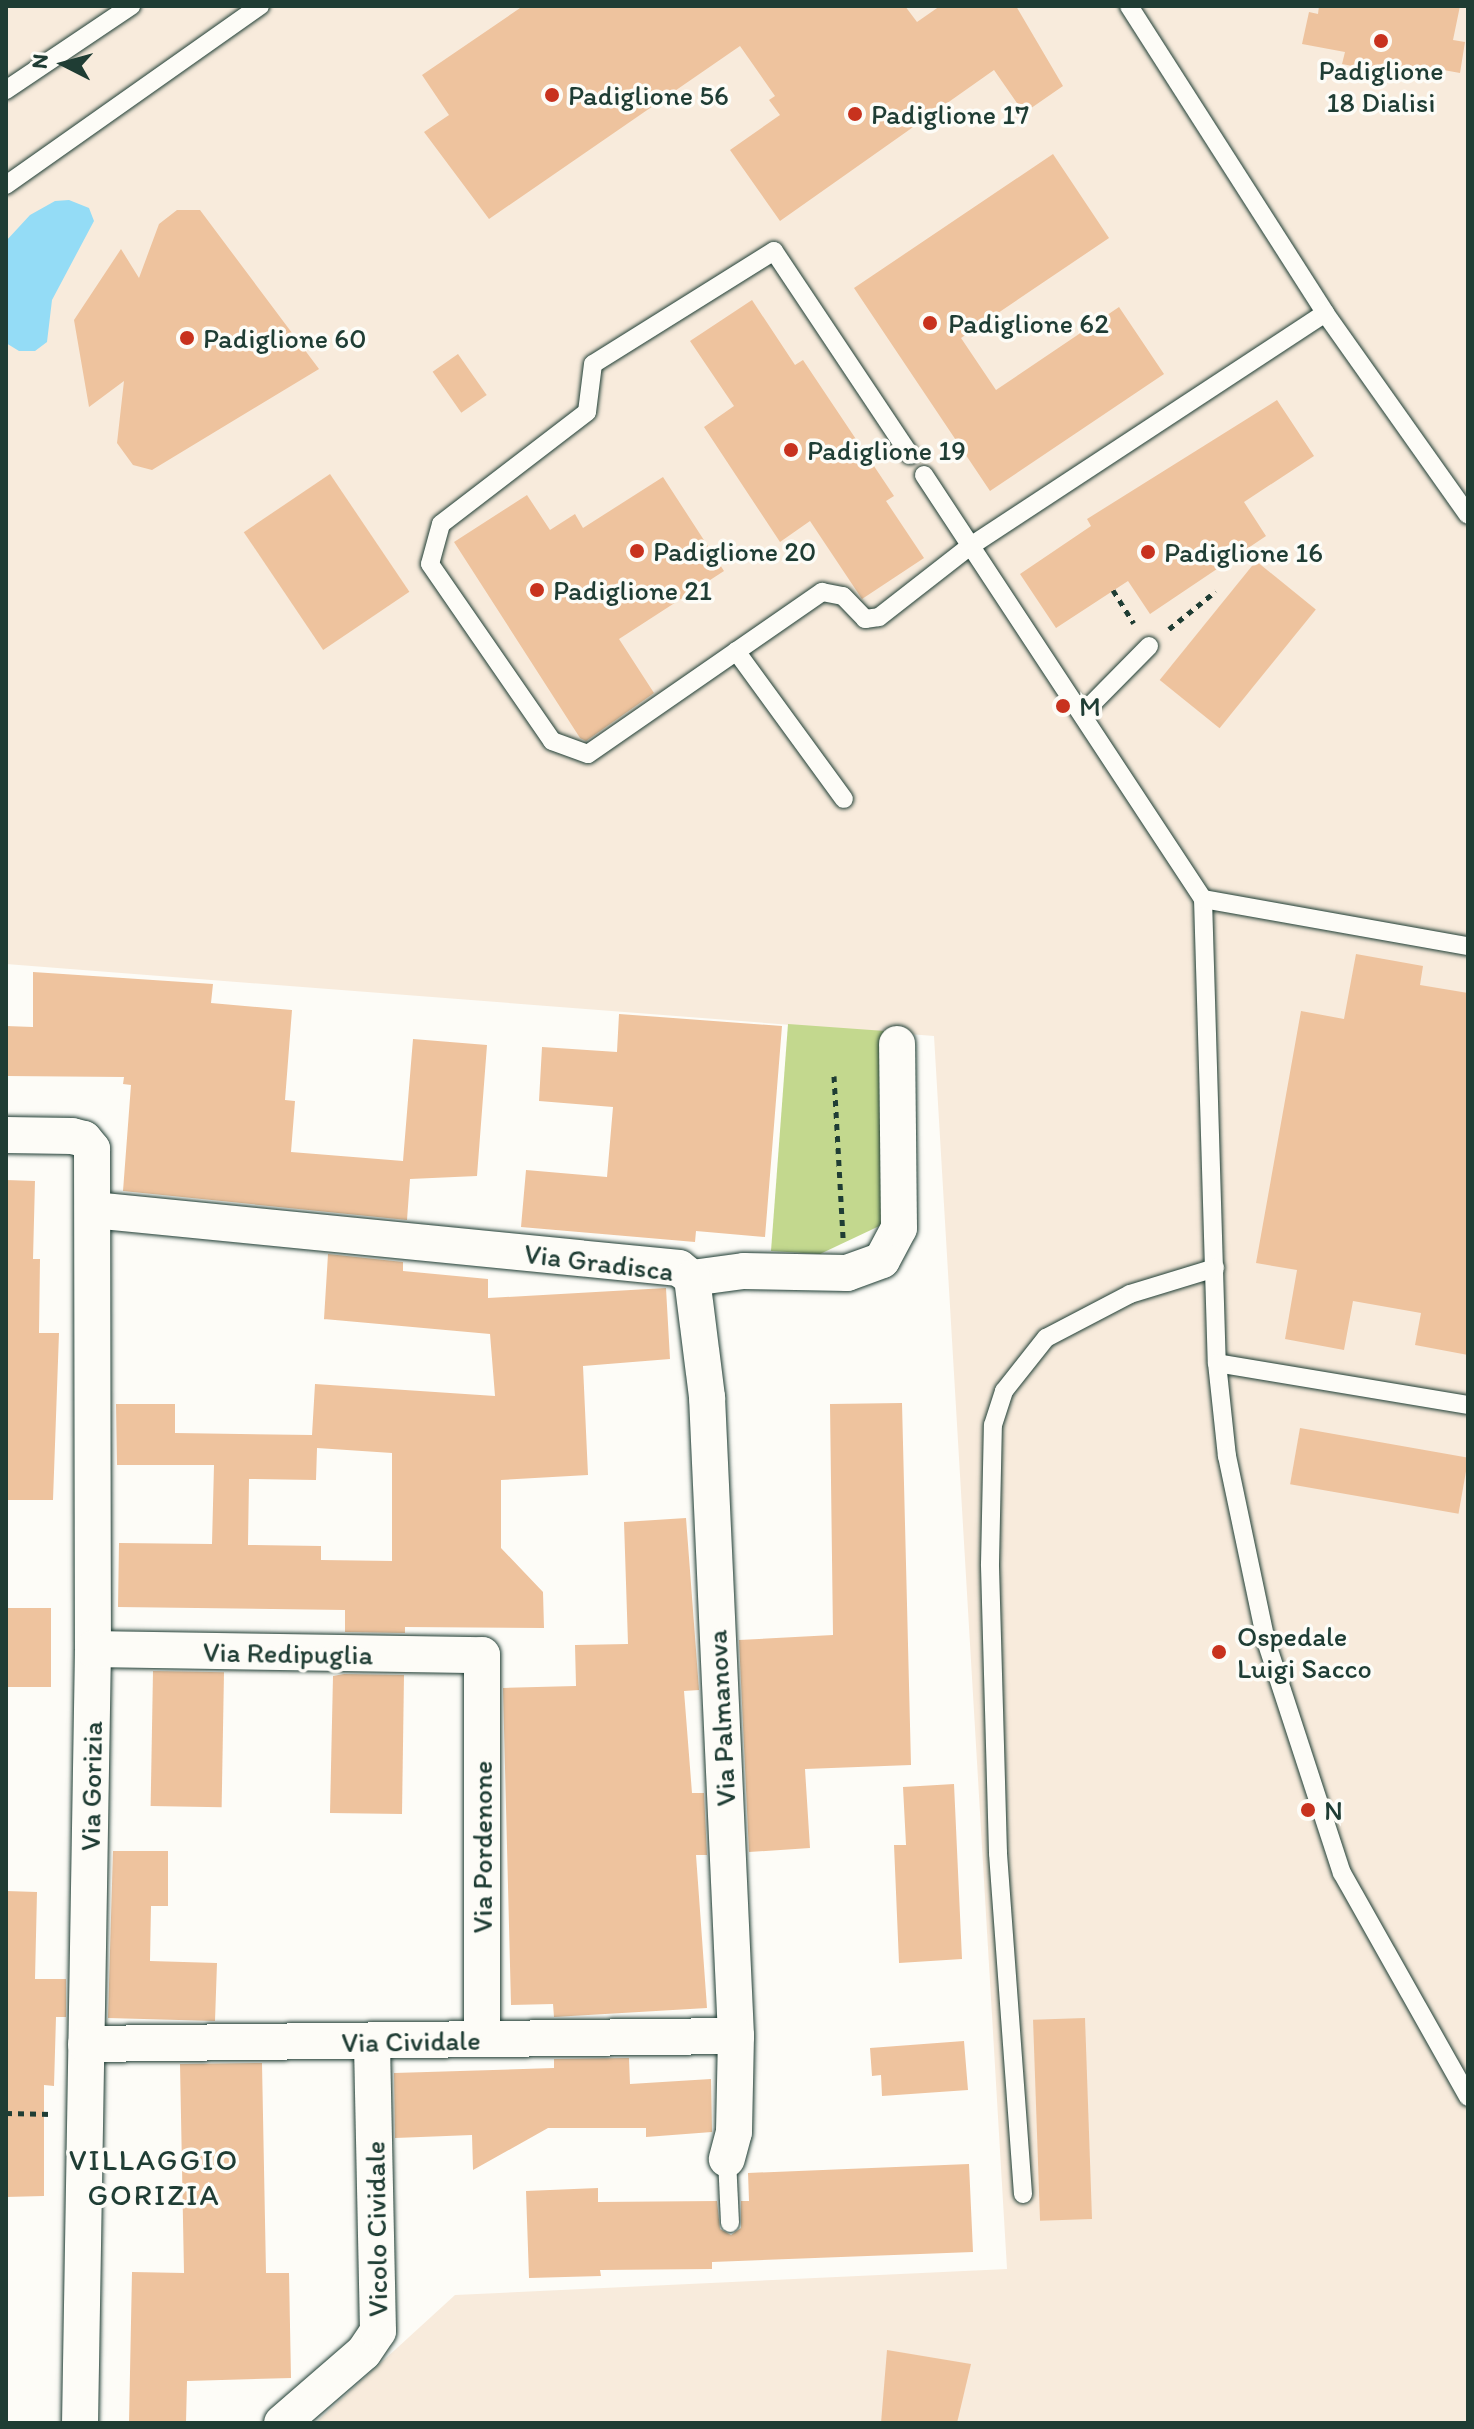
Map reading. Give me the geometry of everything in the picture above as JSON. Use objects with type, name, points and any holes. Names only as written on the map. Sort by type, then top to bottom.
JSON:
[{"type":"street","name":"Via Gradisca","points":[[93,1210],[679,1268],[692,1278],[744,1271],[847,1273],[882,1260],[899,1228],[897,1044]]},
{"type":"street","name":"Via Gorizia","points":[[6,1135],[72,1136],[84,1139],[92,1149],[93,1649],[80,2423]]},
{"type":"street","name":"Via Palmanova","points":[[692,1278],[707,1397],[736,2036],[734,2132],[727,2159]]},
{"type":"street","name":"Via Redipuglia","points":[[93,1649],[482,1655]]},
{"type":"street","name":"Via Pordenone","points":[[482,1655],[482,2039]]},
{"type":"street","name":"Via Cividale","points":[[86,2044],[736,2036]]},
{"type":"street","name":"Vicolo Cividale","points":[[282,2423],[364,2352],[378,2331],[372,2042]]},
{"type":"lane","points":[[6,90],[131,6]]},
{"type":"lane","points":[[6,185],[260,6]]},
{"type":"lane","points":[[1129,6],[1325,313],[1468,515]]},
{"type":"lane","points":[[910,455],[774,251],[593,364],[587,412],[441,524],[430,564],[552,741],[588,754],[822,592],[843,596],[865,619],[879,617],[969,547],[1325,313]]},
{"type":"lane","points":[[924,475],[1203,899],[1217,1363],[1227,1456],[1266,1641],[1342,1873],[1468,2097]]},
{"type":"lane","points":[[1083,713],[1149,646]]},
{"type":"lane","points":[[736,651],[844,799]]},
{"type":"lane","points":[[1203,899],[1468,946]]},
{"type":"lane","points":[[1023,2194],[998,1853],[990,1564],[993,1425],[1004,1391],[1046,1338],[1130,1294],[1215,1268]]},
{"type":"lane","points":[[1217,1363],[1468,1405]]},
{"type":"lane","points":[[727,2159],[730,2223]]},
{"type":"path","points":[[1113,590],[1122,604]]},
{"type":"path","points":[[1149,646],[1216,591]]},
{"type":"path","points":[[834,1076],[847,1273]]},
{"type":"shaded area","name":"Ospedale Luigi Sacco","points":[[6,6],[1468,6],[1468,2423],[315,2423],[455,2295],[1007,2269],[934,1036],[6,964]]},
{"type":"green space","points":[[788,1024],[885,1031],[890,1221],[820,1254],[771,1251]]},
{"type":"water","points":[[69,200],[89,208],[94,221],[52,300],[47,342],[35,351],[19,351],[6,343],[6,241],[30,215],[55,201]]},
{"type":"building","points":[[523,6],[905,6],[917,22],[940,6],[1016,6],[1063,86],[1024,113],[994,70],[780,221],[730,150],[780,115],[769,100],[775,96],[740,46],[489,219],[424,132],[449,115],[422,75]]},
{"type":"building","name":"Padiglione 18 Dialisi","points":[[1319,6],[1460,6],[1453,40],[1465,42],[1460,73],[1416,65],[1414,78],[1342,64],[1345,52],[1302,44],[1309,12],[1318,14]]},
{"type":"building","name":"Padiglione 62","points":[[1053,154],[1109,238],[961,338],[996,390],[1119,307],[1164,374],[990,491],[854,288]]},
{"type":"building","name":"Padiglione 60","points":[[177,210],[200,210],[319,369],[152,470],[133,465],[117,443],[124,381],[89,407],[74,320],[121,249],[139,278],[159,224]]},
{"type":"building","name":"Padiglione 19","points":[[752,300],[795,365],[803,360],[894,496],[886,501],[924,558],[862,599],[810,521],[780,542],[704,427],[734,406],[690,341]]},
{"type":"building","points":[[458,354],[487,395],[461,413],[433,372]]},
{"type":"building","name":"Padiglione 16","points":[[1277,400],[1314,456],[1244,502],[1266,536],[1150,614],[1128,581],[1056,628],[1020,574],[1091,526],[1087,519]]},
{"type":"building","points":[[330,474],[409,592],[323,650],[244,532]]},
{"type":"building","points":[[663,477],[724,571],[619,639],[654,693],[586,741],[580,738],[454,542],[527,495],[550,530],[575,514],[583,528]]},
{"type":"building","points":[[1256,561],[1316,609],[1220,728],[1160,680]]},
{"type":"building","points":[[1356,954],[1423,966],[1420,985],[1468,993],[1468,1355],[1415,1345],[1421,1313],[1353,1301],[1344,1350],[1285,1339],[1297,1270],[1256,1263],[1301,1011],[1344,1019]]},
{"type":"building","points":[[33,972],[213,984],[211,1003],[292,1010],[285,1100],[295,1101],[291,1152],[403,1161],[413,1039],[487,1045],[477,1176],[410,1179],[407,1220],[123,1191],[131,1085],[123,1084],[124,1077],[6,1076],[6,1026],[33,1027]]},
{"type":"building","points":[[619,1014],[782,1026],[765,1237],[696,1231],[695,1242],[521,1227],[526,1170],[607,1177],[613,1107],[539,1101],[542,1047],[617,1052]]},
{"type":"building","points":[[6,1180],[35,1181],[33,1259],[40,1259],[39,1333],[59,1333],[53,1500],[6,1500]]},
{"type":"building","points":[[328,1254],[403,1262],[403,1271],[488,1279],[488,1298],[666,1288],[670,1359],[583,1366],[588,1475],[501,1480],[501,1548],[543,1592],[544,1628],[405,1627],[405,1633],[345,1632],[345,1610],[118,1607],[119,1543],[212,1544],[214,1465],[117,1465],[116,1404],[175,1404],[175,1433],[312,1435],[315,1384],[495,1396],[490,1334],[324,1319]],"holes":[[[317,1448],[392,1453],[392,1561],[321,1560],[321,1546],[248,1545],[249,1479],[316,1480]]]},
{"type":"building","points":[[902,1403],[911,1765],[805,1769],[810,1848],[749,1852],[739,1640],[833,1635],[830,1404]]},
{"type":"building","points":[[1300,1428],[1468,1458],[1459,1514],[1290,1484]]},
{"type":"building","points":[[686,1518],[699,1690],[684,1691],[692,1793],[704,1793],[707,1855],[696,1855],[707,2008],[554,2017],[553,2004],[511,2005],[503,1688],[576,1686],[575,1645],[628,1644],[624,1522]]},
{"type":"building","points":[[6,1608],[51,1608],[51,1687],[6,1687]]},
{"type":"building","points":[[153,1671],[224,1672],[222,1807],[151,1806]]},
{"type":"building","points":[[404,1675],[402,1814],[330,1813],[333,1676]]},
{"type":"building","points":[[954,1784],[962,1959],[899,1963],[894,1845],[906,1845],[903,1787]]},
{"type":"building","points":[[113,1851],[168,1851],[168,1906],[151,1906],[150,1961],[217,1963],[215,2021],[108,2018]]},
{"type":"building","points":[[6,1891],[37,1892],[35,1979],[66,1979],[66,2017],[56,2017],[54,2086],[44,2085],[44,2196],[6,2197]]},
{"type":"building","points":[[1085,2018],[1092,2219],[1040,2221],[1033,2020]]},
{"type":"building","points":[[964,2041],[968,2090],[882,2096],[881,2075],[872,2076],[870,2048]]},
{"type":"building","points":[[629,2058],[630,2084],[711,2079],[712,2132],[646,2137],[646,2128],[548,2128],[473,2170],[472,2135],[395,2138],[394,2073],[554,2068],[554,2059]]},
{"type":"building","points":[[262,2063],[266,2273],[289,2273],[291,2378],[187,2381],[186,2423],[129,2423],[132,2272],[184,2273],[180,2064]]},
{"type":"building","points":[[969,2164],[973,2252],[712,2262],[712,2269],[600,2270],[601,2276],[529,2278],[526,2191],[598,2188],[598,2202],[717,2201],[720,2229],[731,2235],[741,2228],[741,2201],[749,2201],[748,2173]]},
{"type":"building","points":[[887,2350],[971,2364],[957,2423],[881,2423]]},
{"type":"place","name":"Padiglione 18 Dialisi","points":[[1381,41]]},
{"type":"place","name":"Padiglione 56","points":[[552,95]]},
{"type":"place","name":"Padiglione 17","points":[[855,114]]},
{"type":"place","name":"Padiglione 62","points":[[930,323]]},
{"type":"place","name":"Padiglione 60","points":[[187,338]]},
{"type":"place","name":"Padiglione 19","points":[[791,450]]},
{"type":"place","name":"Padiglione 20","points":[[637,551]]},
{"type":"place","name":"Padiglione 16","points":[[1148,552]]},
{"type":"place","name":"Padiglione 21","points":[[537,590]]},
{"type":"place","name":"M","points":[[1063,706]]},
{"type":"place","name":"Ospedale Luigi Sacco","points":[[1219,1652]]},
{"type":"place","name":"N","points":[[1308,1810]]},
{"type":"district","name":"VILLAGGIO GORIZIA","points":[[154,2177]]}]
